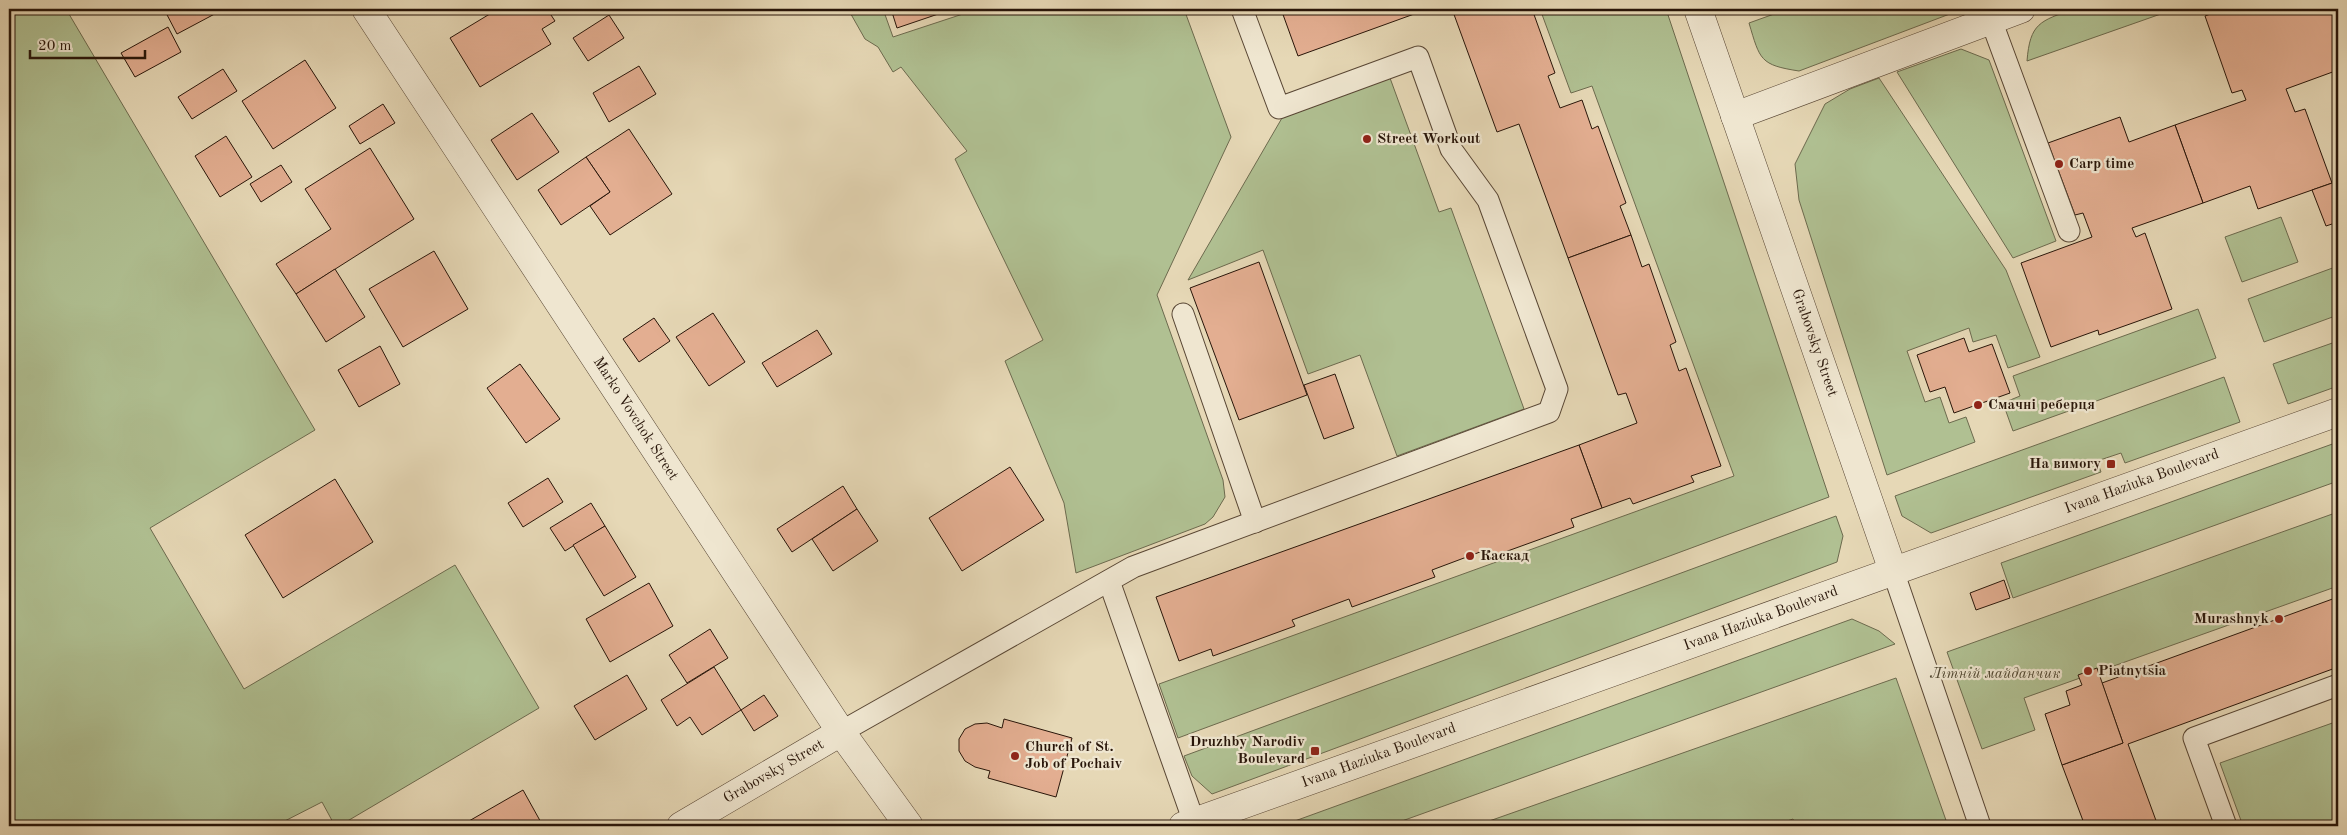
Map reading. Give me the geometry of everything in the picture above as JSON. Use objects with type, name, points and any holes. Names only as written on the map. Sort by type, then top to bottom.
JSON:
[{"type":"street","name":"Marko Vovchok Street","points":[[366,9],[841,732],[909,826]]},
{"type":"street","name":"Grabovsky Street","points":[[1698,9],[1893,571]]},
{"type":"street","points":[[1735,116],[2021,9]]},
{"type":"street","name":"Ivana Haziuka Boulevard","points":[[1188,824],[2338,412]]},
{"type":"street","name":"Grabovsky Street","points":[[682,826],[841,732]]},
{"type":"lane","points":[[841,732],[1109,582],[1132,567],[1549,412],[1557,390],[1488,200],[1451,149],[1418,57],[1279,108],[1242,9]]},
{"type":"lane","points":[[1991,20],[2069,231]]},
{"type":"lane","points":[[1184,314],[1255,522]]},
{"type":"lane","points":[[1893,571],[1980,826]]},
{"type":"lane","points":[[1109,582],[1188,824]]},
{"type":"lane","points":[[2226,826],[2194,738],[2338,685]]},
{"type":"green space","points":[[9,9],[66,9],[315,430],[150,528],[244,689],[455,565],[539,708],[339,826],[335,826],[322,802],[275,826],[9,826]]},
{"type":"green space","points":[[848,9],[883,9],[893,37],[978,9],[1184,9],[1231,137],[1157,295],[1223,480],[1225,497],[1213,517],[1205,524],[1076,573],[1064,503],[1005,361],[1043,340],[955,159],[967,151],[901,67],[893,72],[878,47],[865,39]]},
{"type":"green space","points":[[1540,9],[1666,9],[1829,497],[1178,738],[1159,684],[1734,476],[1592,86],[1571,93]]},
{"type":"green space","points":[[1788,9],[1963,9],[1799,71],[1776,66],[1764,59],[1759,53],[1749,23]]},
{"type":"green space","points":[[2074,9],[2175,9],[2027,61],[2031,39],[2039,25]]},
{"type":"green space","points":[[1961,49],[1989,60],[2056,241],[2013,258],[1897,72]]},
{"type":"green space","points":[[1390,78],[1439,212],[1451,208],[1524,409],[1397,456],[1360,355],[1308,374],[1263,250],[1188,280],[1282,118]]},
{"type":"green space","points":[[1879,78],[2006,270],[2040,357],[2008,368],[1996,335],[1973,342],[1969,328],[1907,351],[1925,402],[1940,397],[1949,423],[1966,417],[1975,442],[1887,475],[1799,200],[1795,164],[1825,104],[1850,89]]},
{"type":"green space","points":[[2281,217],[2298,262],[2242,282],[2225,237]]},
{"type":"green space","points":[[2338,266],[2338,315],[2264,342],[2248,299]]},
{"type":"green space","points":[[2198,309],[2216,358],[2013,431],[2003,403],[2020,396],[2013,376]]},
{"type":"green space","points":[[2338,341],[2338,386],[2288,404],[2273,364]]},
{"type":"green space","points":[[2224,377],[2240,422],[2125,463],[2121,453],[2097,461],[2101,472],[1931,533],[1902,516],[1895,496]]},
{"type":"green space","points":[[2338,442],[2338,481],[2013,598],[2001,563]]},
{"type":"green space","name":"Літній майданчик","points":[[2338,512],[2338,586],[2024,698],[2035,730],[1982,749],[1947,652]]},
{"type":"green space","points":[[1836,516],[1843,536],[1837,562],[1212,794],[1192,776],[1184,756]]},
{"type":"green space","points":[[1852,619],[1879,631],[1895,644],[1388,826],[1281,826]]},
{"type":"green space","points":[[1896,678],[1948,826],[1796,826],[1793,819],[1773,826],[1475,826]]},
{"type":"green space","points":[[2338,721],[2338,824],[2331,826],[2243,826],[2220,763]]},
{"type":"building","points":[[164,9],[224,9],[177,34]]},
{"type":"building","points":[[498,9],[547,9],[555,21],[542,29],[551,44],[480,87],[450,38]]},
{"type":"building","points":[[891,9],[953,9],[897,28]]},
{"type":"building","points":[[1281,9],[1428,9],[1298,56]]},
{"type":"building","points":[[1452,9],[1532,9],[1555,73],[1548,76],[1560,108],[1582,100],[1592,129],[1598,126],[1626,203],[1620,206],[1631,235],[1568,258],[1519,124],[1497,132]]},
{"type":"building","points":[[2224,9],[2336,9],[2338,14],[2338,70],[2286,89],[2295,112],[2305,109],[2332,183],[2258,209],[2250,186],[2203,203],[2175,125],[2246,100],[2242,90],[2232,93],[2205,16]]},
{"type":"building","points":[[609,15],[624,38],[588,61],[573,38]]},
{"type":"building","points":[[168,27],[181,52],[135,77],[121,53]]},
{"type":"building","points":[[305,60],[336,108],[273,149],[242,101]]},
{"type":"building","points":[[639,66],[656,94],[609,122],[593,93]]},
{"type":"building","points":[[223,69],[237,91],[192,119],[178,97]]},
{"type":"building","points":[[383,104],[395,123],[360,144],[349,126]]},
{"type":"building","points":[[532,113],[559,152],[517,180],[491,140]]},
{"type":"building","points":[[2120,117],[2129,142],[2175,125],[2203,203],[2132,228],[2136,237],[2145,233],[2172,309],[2099,335],[2098,330],[2051,347],[2021,263],[2092,237],[2083,213],[2075,215],[2048,143]]},
{"type":"building","points":[[629,129],[672,194],[610,235],[590,206],[610,192],[586,157]]},
{"type":"building","points":[[226,136],[252,177],[220,197],[195,156]]},
{"type":"building","points":[[370,148],[414,219],[296,294],[276,264],[331,229],[305,189]]},
{"type":"building","points":[[586,157],[610,192],[561,225],[538,190]]},
{"type":"building","points":[[281,165],[292,182],[261,202],[250,184]]},
{"type":"building","points":[[2338,181],[2338,222],[2326,226],[2312,190]]},
{"type":"building","points":[[1631,235],[1642,267],[1649,264],[1676,342],[1670,345],[1679,371],[1686,368],[1721,466],[1691,476],[1694,482],[1633,504],[1630,498],[1602,508],[1579,445],[1637,423],[1626,393],[1618,395],[1568,258]]},
{"type":"building","points":[[434,251],[468,309],[403,347],[369,289]]},
{"type":"building","points":[[1259,262],[1307,395],[1239,420],[1190,288]]},
{"type":"building","points":[[335,269],[365,317],[326,342],[296,294]]},
{"type":"building","points":[[713,313],[745,362],[709,386],[676,337]]},
{"type":"building","points":[[654,318],[670,341],[639,362],[623,339]]},
{"type":"building","points":[[817,330],[832,354],[777,387],[762,363]]},
{"type":"building","points":[[1964,338],[1969,352],[1992,344],[2010,393],[1954,413],[1945,387],[1930,392],[1917,355]]},
{"type":"building","points":[[380,346],[400,384],[359,407],[338,370]]},
{"type":"building","points":[[520,364],[560,419],[526,443],[487,388]]},
{"type":"building","points":[[1335,374],[1354,428],[1324,439],[1304,385]]},
{"type":"building","points":[[1579,445],[1602,508],[1571,519],[1574,527],[1491,557],[1488,549],[1432,570],[1435,577],[1352,607],[1349,599],[1292,620],[1295,626],[1213,656],[1211,649],[1179,661],[1156,597]]},
{"type":"building","points":[[1010,467],[1044,520],[962,571],[929,518]]},
{"type":"building","points":[[548,478],[563,502],[523,527],[508,503]]},
{"type":"building","points":[[335,479],[373,542],[283,598],[245,535]]},
{"type":"building","points":[[843,486],[857,509],[792,552],[777,529]]},
{"type":"building","points":[[591,503],[605,526],[565,551],[550,528]]},
{"type":"building","points":[[857,509],[878,541],[833,571],[812,539]]},
{"type":"building","points":[[605,526],[636,577],[604,596],[573,545]]},
{"type":"building","points":[[2004,580],[2010,598],[1976,610],[1970,593]]},
{"type":"building","points":[[649,583],[673,626],[610,662],[586,619]]},
{"type":"building","points":[[2338,597],[2338,667],[2128,744],[2158,826],[2085,826],[2062,765],[2123,743],[2102,683]]},
{"type":"building","points":[[710,629],[728,658],[687,683],[669,655]]},
{"type":"building","points":[[714,667],[741,710],[702,735],[690,717],[677,726],[661,700]]},
{"type":"building","points":[[2097,668],[2123,743],[2062,765],[2045,714],[2070,705],[2066,691],[2082,685],[2078,675]]},
{"type":"building","points":[[627,675],[647,709],[595,740],[574,706]]},
{"type":"building","points":[[764,695],[778,716],[754,731],[741,710]]},
{"type":"building","name":"Church of St. Job of Pochaiv","points":[[1004,719],[1072,738],[1056,797],[988,778],[990,771],[975,767],[965,761],[959,751],[959,739],[965,729],[975,724],[987,723],[1002,728]]},
{"type":"building","points":[[523,790],[543,826],[472,826],[469,821]]},
{"type":"place","name":"Street Workout","points":[[1367,139]]},
{"type":"place","name":"Carp time","points":[[2059,164]]},
{"type":"place","name":"Смачні реберця","points":[[1978,405]]},
{"type":"place","name":"На вимогу","points":[[2111,464]]},
{"type":"place","name":"Каскад","points":[[1470,556]]},
{"type":"place","name":"Murashnyk","points":[[2279,619]]},
{"type":"place","name":"Piatnytsia","points":[[2088,671]]},
{"type":"place","name":"Druzhby Narodiv Boulevard","points":[[1315,751]]},
{"type":"place","name":"Church of St. Job of Pochaiv","points":[[1015,756]]}]
